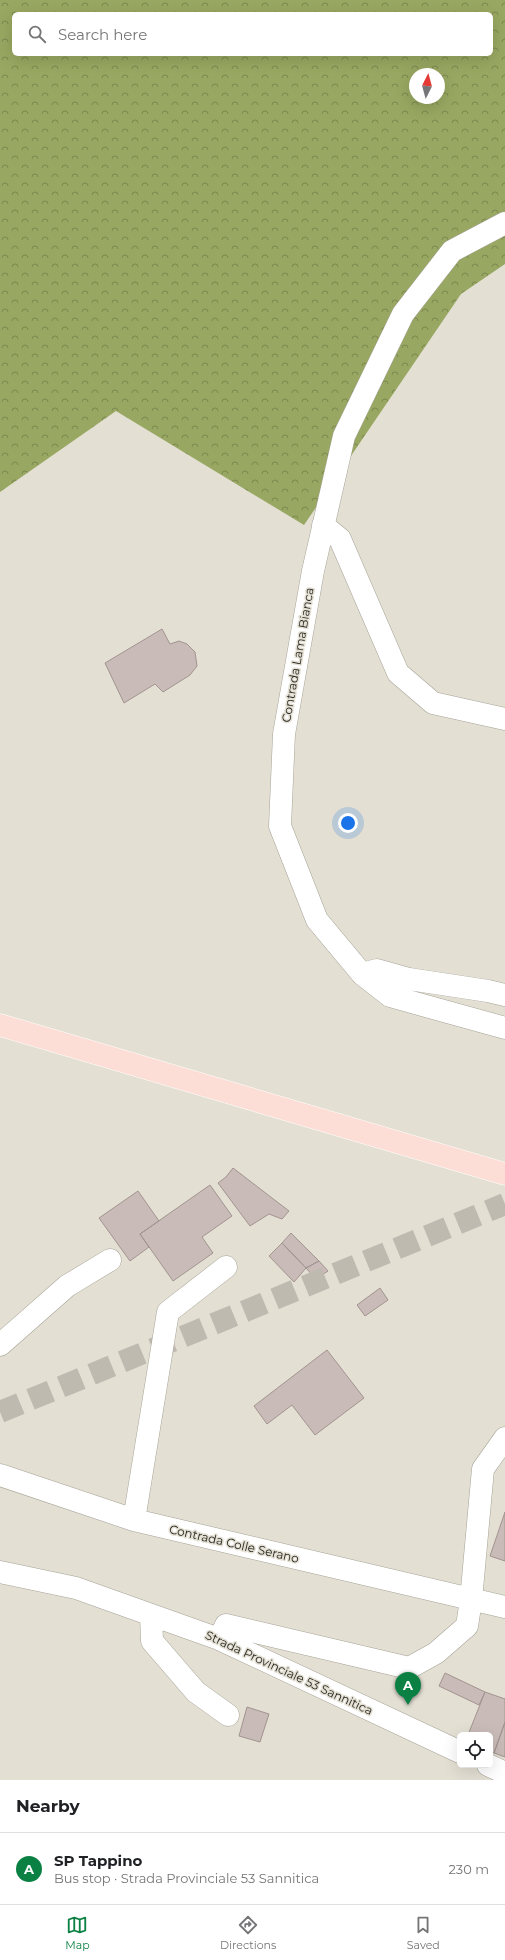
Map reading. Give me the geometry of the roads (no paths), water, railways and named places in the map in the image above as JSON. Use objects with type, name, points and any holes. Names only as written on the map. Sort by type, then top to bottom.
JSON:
[{"type":"main road","points":[[0,1025],[505,1174]]},
{"type":"street","name":"Contrada Lama Bianca","points":[[505,223],[452,251],[403,314],[344,436],[313,571],[284,734],[280,826],[318,920],[362,974],[390,996],[505,1028]]},
{"type":"street","points":[[323,525],[340,539],[398,673],[433,703],[505,719]]},
{"type":"street","points":[[362,974],[377,970],[409,979],[505,995]]},
{"type":"street","points":[[0,1345],[68,1286],[110,1260]]},
{"type":"street","points":[[134,1520],[168,1312],[226,1267]]},
{"type":"street","points":[[218,1639],[226,1625],[409,1668],[436,1653],[467,1626],[471,1600],[483,1469],[503,1443]]},
{"type":"street","name":"Contrada Colle Serano","points":[[0,1475],[134,1520],[505,1607]]},
{"type":"street","name":"Strada Provinciale 53 Sannitica","points":[[0,1572],[76,1588],[218,1639],[457,1751]]},
{"type":"street","points":[[151,1615],[152,1641],[196,1692],[228,1715]]},
{"type":"street","points":[[493,1767],[505,1773]]},
{"type":"tunnel","points":[[0,1412],[505,1204]]},
{"type":"place","name":"SP Tappino","points":[[408,1705]]}]
